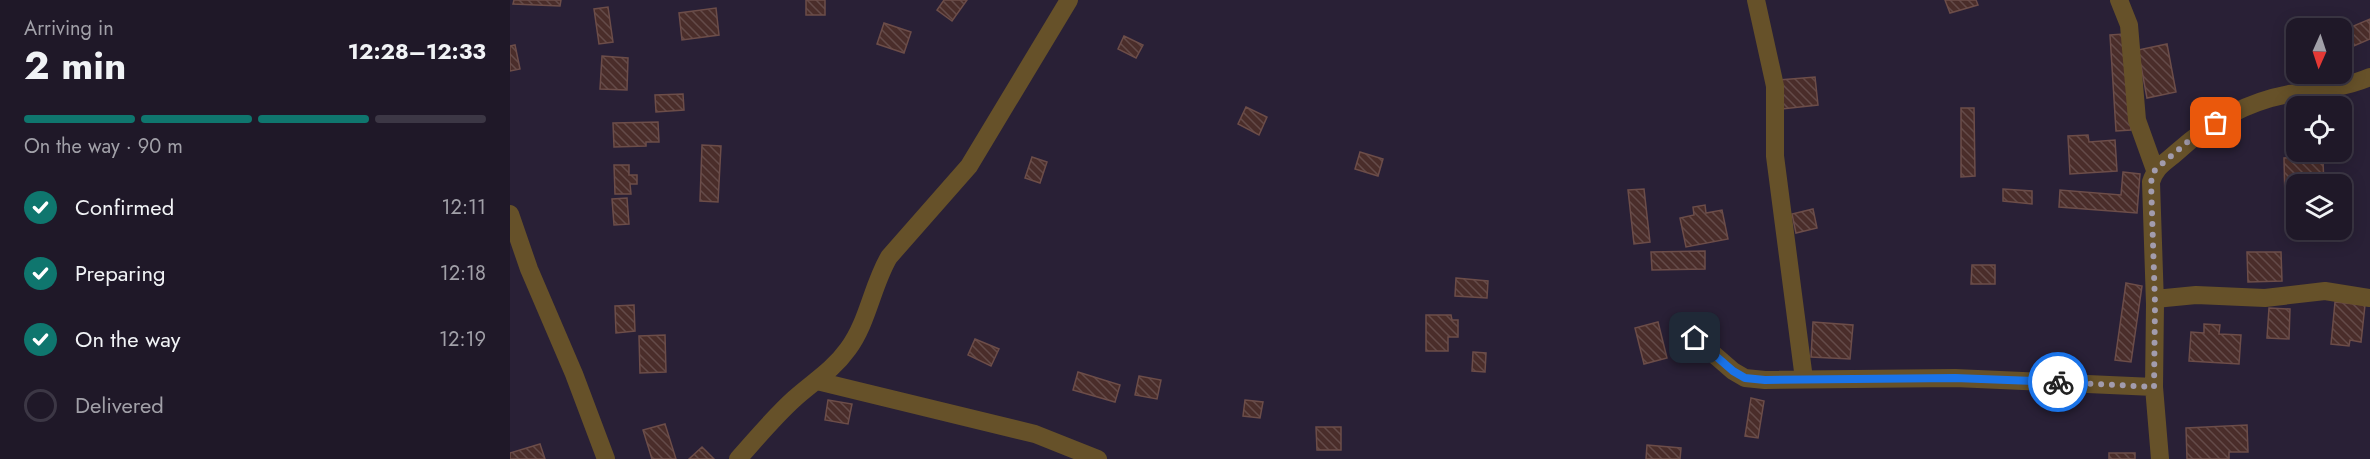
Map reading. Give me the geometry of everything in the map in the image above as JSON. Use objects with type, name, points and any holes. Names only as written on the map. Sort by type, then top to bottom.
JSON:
[{"type":"street","points":[[738,459],[779,414],[833,367],[849,348],[861,328],[880,272],[889,257],[969,166],[1069,0]]},
{"type":"street","points":[[1756,0],[1775,86],[1775,156],[1804,379]]},
{"type":"street","points":[[2119,0],[2128,25],[2137,120],[2155,170],[2151,193],[2155,299],[2154,387],[2160,459]]},
{"type":"street","points":[[2155,170],[2199,132],[2249,104],[2358,82],[2370,77]]},
{"type":"street","points":[[510,214],[529,269],[574,374],[606,459]]},
{"type":"street","points":[[2155,299],[2196,295],[2265,298],[2325,291],[2370,298]]},
{"type":"street","points":[[1695,338],[1733,371],[1745,378],[1765,380],[1955,378],[2154,387]]},
{"type":"street","points":[[817,381],[1035,434],[1098,459]]},
{"type":"building","points":[[514,0],[561,0],[560,6],[513,4]]},
{"type":"building","points":[[806,0],[825,0],[825,15],[806,15]]},
{"type":"building","points":[[944,0],[967,0],[952,21],[937,10]]},
{"type":"building","points":[[1945,0],[1976,0],[1978,5],[1950,13]]},
{"type":"building","points":[[608,7],[613,42],[599,44],[594,9]]},
{"type":"building","points":[[716,8],[719,35],[682,40],[679,13]]},
{"type":"building","points":[[2370,19],[2370,39],[2352,47],[2352,27]]},
{"type":"building","points":[[884,23],[911,32],[904,53],[877,44]]},
{"type":"building","points":[[2124,34],[2131,130],[2116,131],[2110,35]]},
{"type":"building","points":[[1124,36],[1143,45],[1136,58],[1118,49]]},
{"type":"building","points":[[2167,44],[2176,92],[2147,98],[2138,50]]},
{"type":"building","points":[[515,45],[520,69],[510,71],[510,46]]},
{"type":"building","points":[[602,56],[628,58],[627,90],[600,89]]},
{"type":"building","points":[[1815,77],[1818,105],[1782,109],[1779,80]]},
{"type":"building","points":[[683,94],[684,110],[656,112],[655,95]]},
{"type":"building","points":[[1246,107],[1267,117],[1259,135],[1238,124]]},
{"type":"building","points":[[1961,108],[1974,108],[1975,176],[1961,177]]},
{"type":"building","points":[[658,122],[659,142],[646,142],[646,146],[614,147],[613,123]]},
{"type":"building","points":[[2088,135],[2089,142],[2115,140],[2117,171],[2070,174],[2068,136]]},
{"type":"building","points":[[702,145],[721,146],[718,202],[700,201]]},
{"type":"building","points":[[1360,152],[1383,159],[1378,176],[1355,169]]},
{"type":"building","points":[[1032,157],[1047,162],[1040,183],[1025,178]]},
{"type":"building","points":[[2284,158],[2286,158],[2286,162],[2323,162],[2324,174],[2286,174],[2285,199]]},
{"type":"building","points":[[614,165],[629,165],[629,175],[637,175],[637,184],[630,184],[631,194],[615,194]]},
{"type":"building","points":[[2123,172],[2140,174],[2137,213],[2059,207],[2060,190],[2121,195]]},
{"type":"building","points":[[1644,189],[1650,242],[1634,244],[1628,190]]},
{"type":"building","points":[[2003,189],[2032,191],[2032,204],[2003,201]]},
{"type":"building","points":[[627,198],[629,224],[614,225],[612,199]]},
{"type":"building","points":[[1705,205],[1706,213],[1722,210],[1728,239],[1686,247],[1680,218],[1694,215],[1693,207]]},
{"type":"building","points":[[1813,209],[1817,228],[1796,233],[1792,214]]},
{"type":"building","points":[[1705,251],[1705,269],[1652,270],[1651,252]]},
{"type":"building","points":[[2247,252],[2281,252],[2282,281],[2248,282]]},
{"type":"building","points":[[1972,265],[1995,265],[1995,284],[1971,284]]},
{"type":"building","points":[[1456,278],[1488,281],[1487,298],[1455,296]]},
{"type":"building","points":[[2126,283],[2142,286],[2131,362],[2115,360]]},
{"type":"building","points":[[2335,302],[2365,305],[2361,342],[2350,340],[2349,346],[2331,344]]},
{"type":"building","points":[[634,305],[635,331],[616,333],[615,306]]},
{"type":"building","points":[[2269,308],[2290,309],[2289,339],[2267,338]]},
{"type":"building","points":[[1426,315],[1451,315],[1452,320],[1458,320],[1458,337],[1448,337],[1448,351],[1426,351]]},
{"type":"building","points":[[1658,322],[1667,358],[1644,364],[1635,328]]},
{"type":"building","points":[[1813,322],[1853,325],[1850,359],[1811,357]]},
{"type":"building","points":[[2204,324],[2220,325],[2219,334],[2241,335],[2239,364],[2189,361],[2191,332],[2204,333]]},
{"type":"building","points":[[665,335],[666,372],[640,373],[639,336]]},
{"type":"building","points":[[975,339],[999,349],[991,366],[968,355]]},
{"type":"building","points":[[1473,352],[1486,353],[1485,372],[1472,371]]},
{"type":"building","points":[[1078,372],[1120,385],[1115,402],[1073,390]]},
{"type":"building","points":[[1139,376],[1161,380],[1157,399],[1135,395]]},
{"type":"building","points":[[1751,398],[1764,401],[1758,438],[1745,436]]},
{"type":"building","points":[[828,400],[852,404],[848,424],[825,420]]},
{"type":"building","points":[[1245,400],[1263,402],[1260,418],[1243,416]]},
{"type":"building","points":[[665,424],[676,459],[652,459],[643,430]]},
{"type":"building","points":[[2247,425],[2248,452],[2229,452],[2229,459],[2187,459],[2186,428]]},
{"type":"building","points":[[1316,427],[1341,427],[1341,450],[1317,450]]},
{"type":"building","points":[[540,444],[545,459],[510,459],[510,453]]},
{"type":"building","points":[[1647,445],[1681,448],[1680,459],[1646,459]]},
{"type":"building","points":[[702,447],[714,459],[689,459]]},
{"type":"building","points":[[2109,453],[2135,453],[2135,459],[2109,459]]},
{"type":"way so far","points":[[2058,382],[2154,387],[2155,304],[2151,182],[2155,170],[2199,132],[2216,123]]},
{"type":"route","points":[[1695,338],[1733,371],[1745,378],[1765,380],[1879,377],[2058,382]]}]
